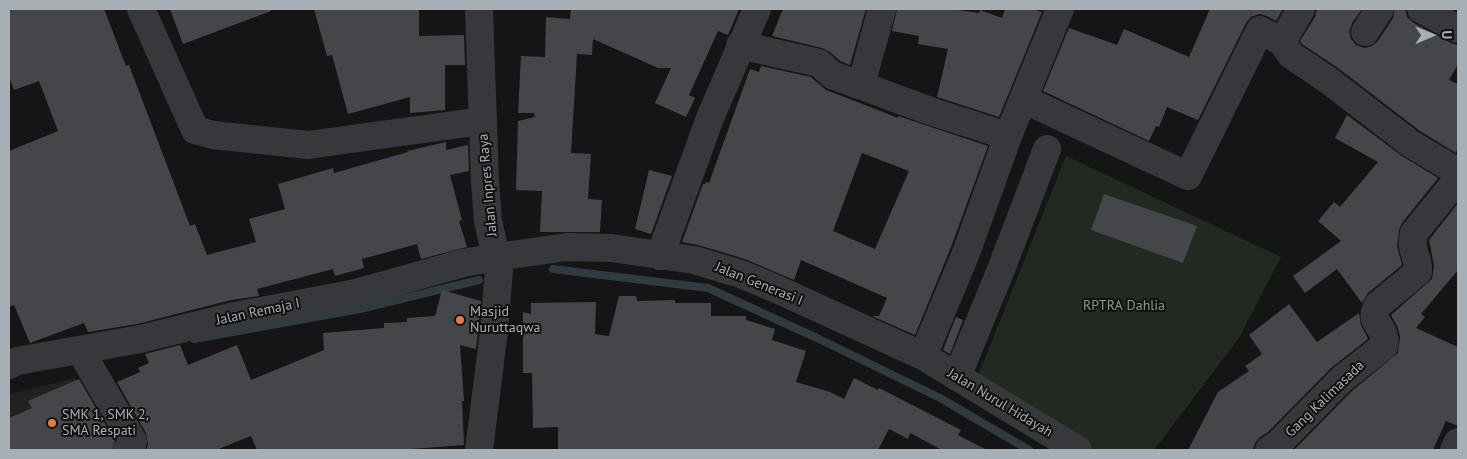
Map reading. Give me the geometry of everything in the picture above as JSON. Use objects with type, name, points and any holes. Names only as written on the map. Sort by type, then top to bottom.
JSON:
[{"type":"street","points":[[142,9],[195,130],[212,135],[308,144],[482,121]]},
{"type":"street","name":"Jalan Inpres Raya","points":[[479,9],[482,121],[488,221],[486,262],[497,300],[479,450]]},
{"type":"street","points":[[660,256],[710,118],[757,9]]},
{"type":"street","points":[[861,85],[882,9]]},
{"type":"street","points":[[923,356],[966,253],[1008,136],[1060,9]]},
{"type":"street","points":[[1282,42],[1301,9]]},
{"type":"street","points":[[1365,32],[1380,9]]},
{"type":"street","points":[[1420,9],[1458,29]]},
{"type":"street","points":[[1023,99],[1188,176],[1260,30],[1282,42],[1291,55],[1328,80],[1411,144],[1458,172]]},
{"type":"street","points":[[740,45],[819,63],[832,75],[933,112],[1008,136]]},
{"type":"street","points":[[957,377],[1047,149]]},
{"type":"street","name":"Gang Kalimasada","points":[[1269,450],[1278,444],[1342,379],[1384,346],[1384,336],[1375,320],[1374,312],[1378,305],[1418,272],[1419,262],[1411,244],[1414,233],[1458,180]]},
{"type":"street","name":"Jalan Generasi I","points":[[486,262],[567,247],[611,248],[694,260],[741,274],[923,356]]},
{"type":"street","name":"Jalan Remaja I","points":[[12,356],[84,357],[140,339],[230,317],[356,293],[486,262]]},
{"type":"street","name":"Jalan Nurul Hidayah","points":[[923,356],[1077,450]]},
{"type":"street","points":[[84,357],[133,441],[127,450]]},
{"type":"street","points":[[1454,450],[1458,442]]},
{"type":"shaded area","name":"SMK 1, SMK 2, SMA Respati","points":[[75,378],[108,450],[9,450],[9,394]]},
{"type":"green space","name":"RPTRA Dahlia","points":[[1066,156],[1281,257],[1239,338],[1154,450],[1087,450],[971,393]]},
{"type":"building","points":[[9,9],[104,9],[126,66],[129,65],[190,226],[195,224],[207,255],[256,242],[249,219],[285,209],[278,184],[333,168],[334,173],[407,151],[446,142],[446,150],[468,145],[469,171],[450,175],[462,220],[459,221],[467,247],[421,259],[417,244],[362,259],[364,268],[335,276],[333,269],[257,289],[259,296],[231,300],[137,324],[88,332],[84,323],[30,343],[14,305],[9,307],[9,151],[58,131],[39,81],[14,90],[9,76]]},
{"type":"building","points":[[170,9],[271,9],[271,11],[183,44]]},
{"type":"building","points":[[314,9],[419,9],[419,36],[464,35],[465,65],[445,65],[445,110],[410,113],[410,97],[348,114],[332,55],[327,56]]},
{"type":"building","points":[[571,9],[739,9],[728,35],[718,31],[689,95],[695,98],[686,117],[655,103],[671,68],[658,68],[593,39],[592,55],[577,54],[571,153],[591,154],[588,199],[602,200],[600,232],[540,232],[542,191],[516,190],[518,121],[535,117],[534,113],[518,113],[521,56],[545,57],[546,17],[570,19]]},
{"type":"building","points":[[783,9],[866,9],[850,65],[840,61],[822,48],[772,36]]},
{"type":"building","points":[[897,9],[951,9],[979,13],[980,10],[1002,18],[1005,9],[1032,9],[1042,12],[999,117],[937,97],[948,49],[918,44],[919,36],[892,31]]},
{"type":"building","points":[[1210,9],[1283,9],[1276,21],[1259,14],[1251,17],[1246,23],[1198,120],[1167,107],[1159,127],[1156,126],[1149,141],[1043,91],[1069,28],[1117,45],[1124,29],[1189,57]]},
{"type":"building","points":[[1317,9],[1362,9],[1352,23],[1349,32],[1351,39],[1356,45],[1364,48],[1372,46],[1378,41],[1393,18],[1395,9],[1405,9],[1407,17],[1414,23],[1458,45],[1458,64],[1449,80],[1458,84],[1458,147],[1456,153],[1420,131],[1338,68],[1302,44],[1300,41],[1315,17]]},
{"type":"building","points":[[761,66],[811,77],[826,90],[898,118],[898,116],[988,146],[951,247],[915,335],[872,316],[879,316],[887,298],[801,260],[794,280],[745,259],[682,242],[703,184],[709,183],[750,69],[759,72]],"holes":[[[862,153],[909,171],[875,249],[833,231]]]},
{"type":"building","points":[[1347,115],[1402,156],[1438,178],[1402,223],[1399,230],[1397,246],[1402,265],[1368,293],[1362,303],[1337,269],[1305,293],[1293,276],[1341,241],[1318,221],[1334,202],[1340,207],[1378,162],[1335,138]]},
{"type":"building","points":[[649,170],[672,176],[651,234],[635,229]]},
{"type":"building","points":[[1104,194],[1197,226],[1183,263],[1091,230]]},
{"type":"building","points":[[1458,203],[1458,270],[1421,314],[1425,317],[1416,328],[1458,347],[1458,426],[1446,421],[1433,450],[1294,450],[1352,391],[1398,353],[1400,336],[1391,315],[1432,279],[1434,266],[1429,240]]},
{"type":"building","points":[[442,290],[481,301],[476,349],[460,345],[464,401],[462,401],[464,445],[398,450],[257,450],[251,436],[216,450],[146,450],[148,444],[146,433],[117,382],[140,372],[138,368],[149,363],[145,354],[180,345],[188,365],[237,345],[251,380],[324,350],[323,333],[384,328],[384,323],[407,322],[407,318],[435,316]]},
{"type":"building","points":[[619,296],[636,296],[637,301],[675,300],[675,303],[711,303],[711,316],[746,316],[746,320],[775,329],[772,340],[806,351],[796,382],[830,392],[844,399],[854,378],[878,390],[879,388],[961,430],[958,435],[987,450],[942,450],[910,433],[908,439],[889,429],[878,450],[558,450],[558,427],[533,428],[532,373],[523,373],[523,312],[531,314],[531,303],[596,302],[595,334],[609,336]]},
{"type":"building","points":[[1289,304],[1317,342],[1359,313],[1361,325],[1368,339],[1331,368],[1268,432],[1260,437],[1255,443],[1253,450],[1188,450],[1218,392],[1249,371],[1245,366],[1262,354],[1249,335]]},
{"type":"building","points":[[956,317],[963,320],[950,354],[943,350]]},
{"type":"building","name":"SMK 1, SMK 2, SMA Respati","points":[[79,379],[115,441],[112,450],[9,450],[9,418],[32,408],[28,401]]},
{"type":"waterway","points":[[553,269],[708,288],[817,338],[940,398],[1029,450]]},
{"type":"waterway","points":[[194,339],[360,309],[479,280]]},
{"type":"place","name":"Masjid Nuruttaqwa","points":[[460,320]]},
{"type":"place","name":"SMK 1, SMK 2, SMA Respati","points":[[52,423]]}]
